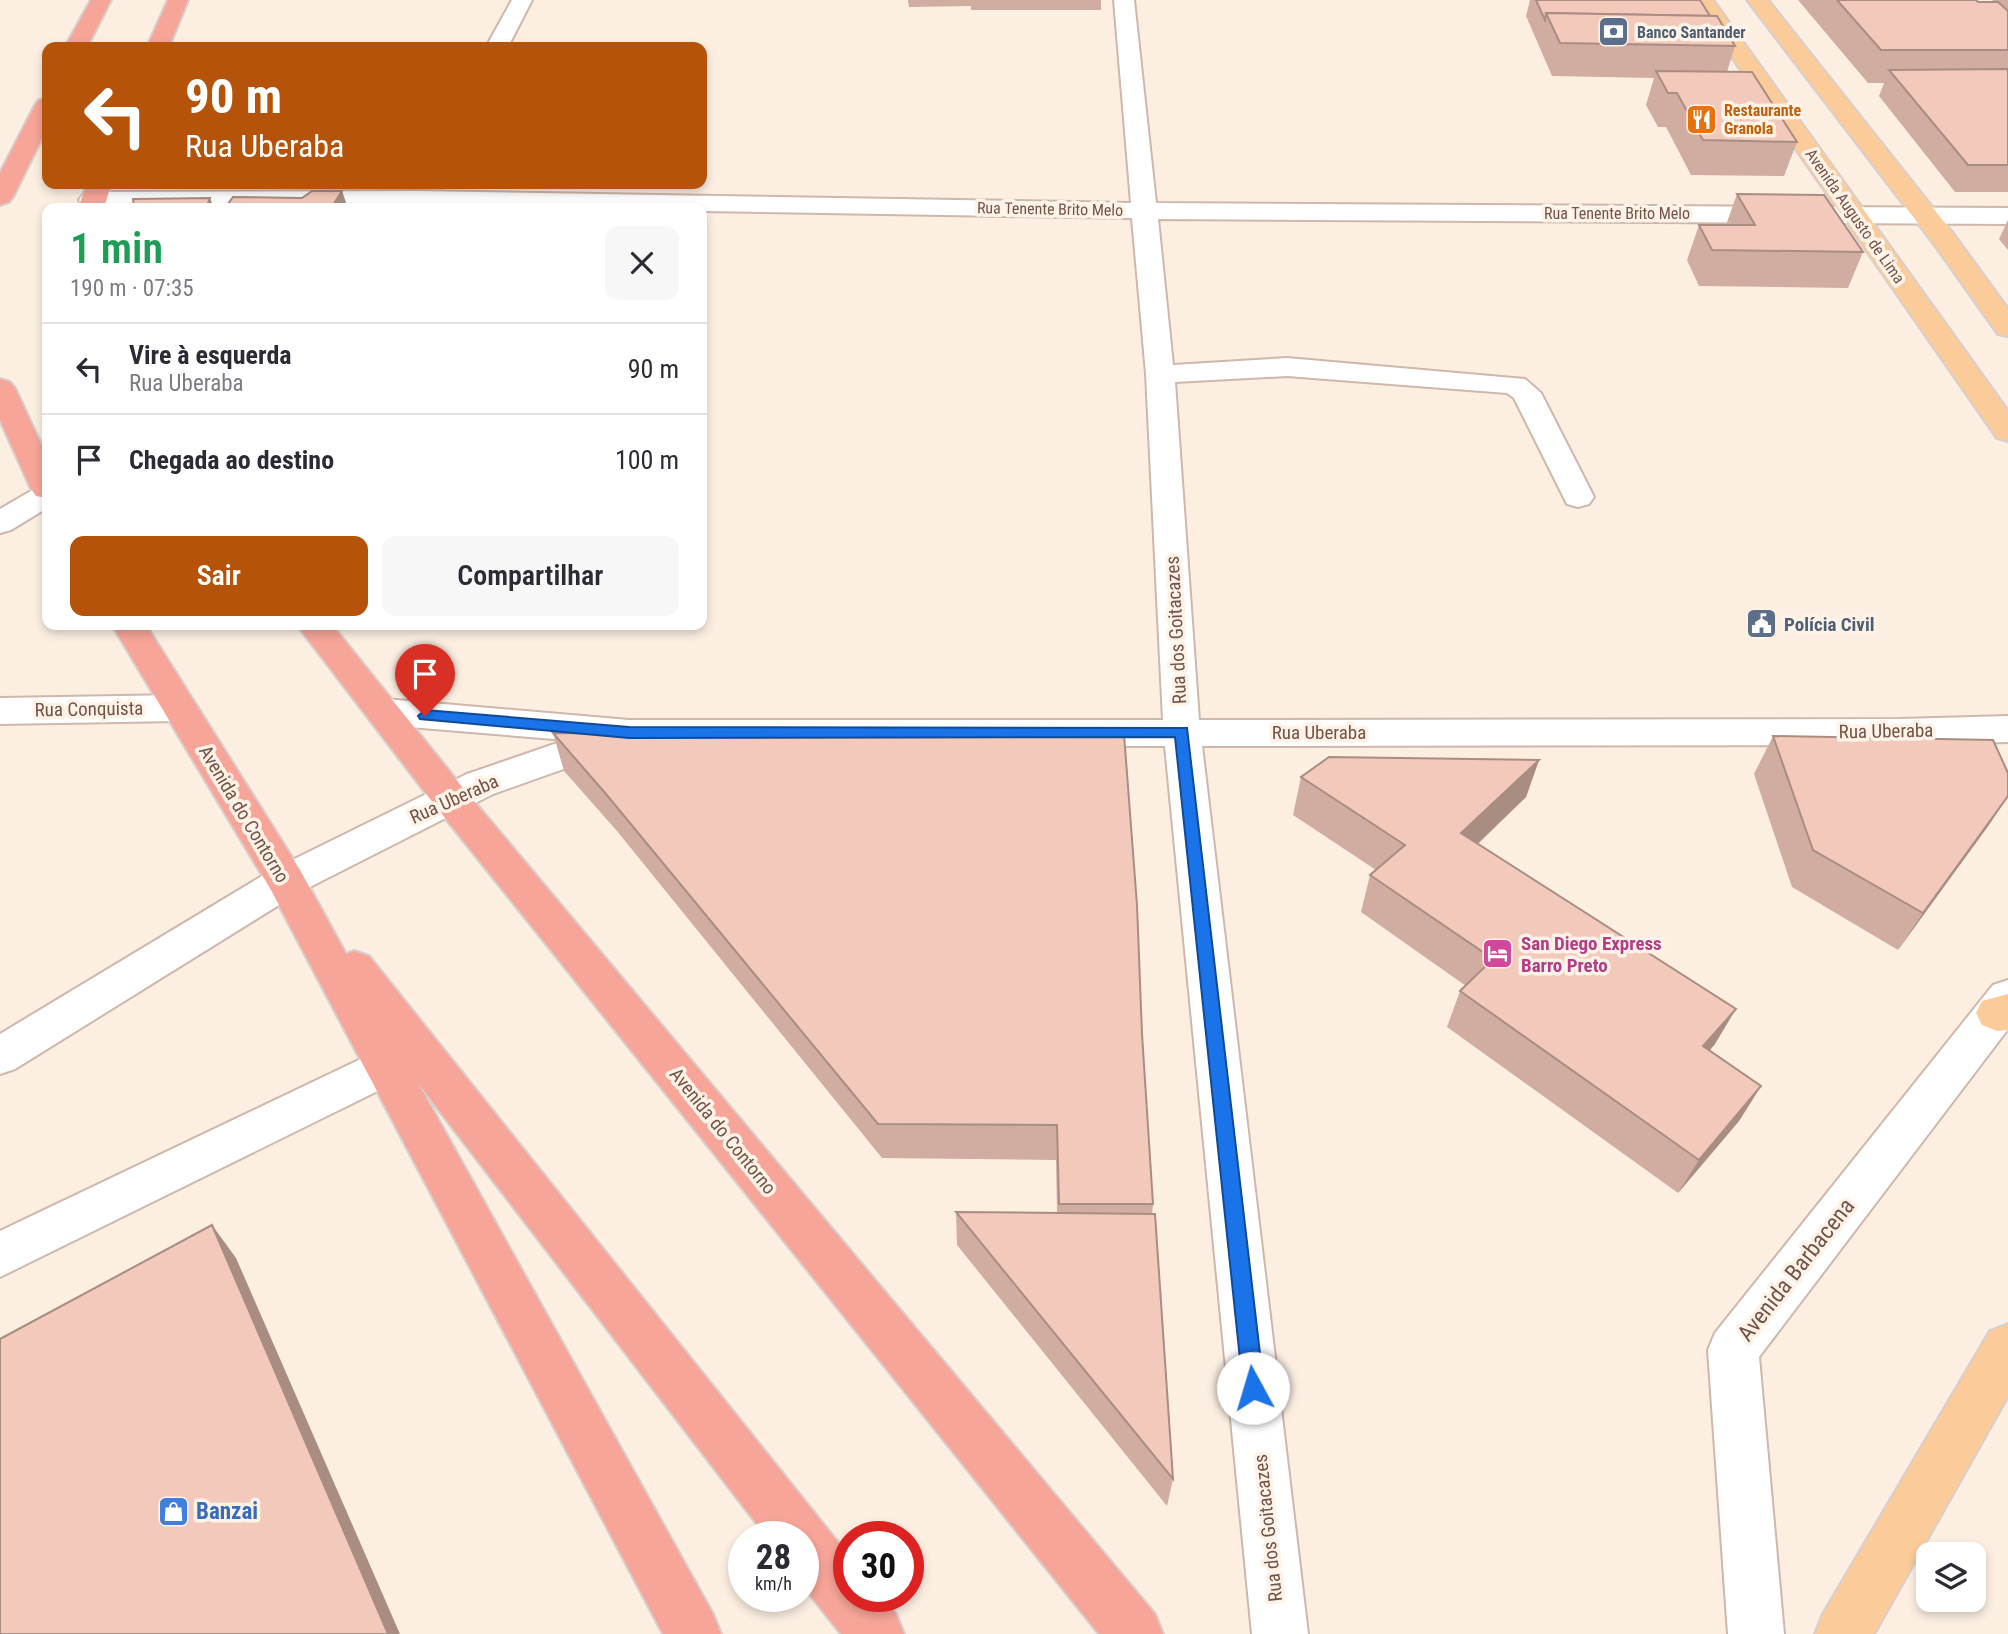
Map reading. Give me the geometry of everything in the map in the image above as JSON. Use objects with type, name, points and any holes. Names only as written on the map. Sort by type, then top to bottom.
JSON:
[{"type":"highway","points":[[79,42],[101,0]]},
{"type":"highway","points":[[160,42],[178,0]]},
{"type":"highway","points":[[0,197],[42,115]]},
{"type":"highway","points":[[0,388],[42,478]]},
{"type":"highway","name":"Avenida do Contorno","points":[[131,630],[286,881],[693,1634]]},
{"type":"highway","name":"Avenida do Contorno","points":[[318,630],[450,798],[1135,1634]]},
{"type":"highway","points":[[286,881],[787,1521]]},
{"type":"highway","points":[[819,1562],[876,1634]]},
{"type":"main road","name":"Avenida Augusto de Lima","points":[[1702,0],[2008,432]]},
{"type":"main road","points":[[1757,0],[1943,238],[2008,328]]},
{"type":"main road","points":[[1843,1634],[2008,1348]]},
{"type":"street","points":[[500,42],[522,0]]},
{"type":"street","name":"Rua dos Goitacazes","points":[[1124,0],[1160,374],[1182,732],[1280,1634]]},
{"type":"street","name":"Rua Tenente Brito Melo","points":[[94,197],[419,197],[1146,211],[2008,216]]},
{"type":"street","points":[[1160,374],[1287,367],[1515,385],[1526,393],[1578,497]]},
{"type":"street","points":[[0,523],[42,498]]},
{"type":"street","name":"Rua Conquista","points":[[0,711],[178,708]]},
{"type":"street","name":"Rua Uberaba","points":[[385,712],[629,733],[1900,732],[2008,729]]},
{"type":"street","name":"Rua Uberaba","points":[[0,1056],[286,881],[480,784],[629,733]]},
{"type":"street","name":"Avenida Barbacena","points":[[1756,1634],[1733,1350],[2004,1007]]},
{"type":"street","points":[[0,1255],[386,1066]]},
{"type":"building","points":[[1536,0],[1700,0],[1710,16],[1546,13],[1545,20]]},
{"type":"building","points":[[1837,0],[1998,2],[2008,11],[2008,50],[1881,50]]},
{"type":"building","name":"Banco Santander","points":[[1546,13],[1717,16],[1735,46],[1560,43]]},
{"type":"building","points":[[2008,69],[2008,165],[1968,165],[1889,70]]},
{"type":"building","points":[[1656,71],[1752,72],[1797,142],[1703,140],[1677,93],[1668,93]]},
{"type":"building","points":[[312,191],[342,191],[334,203],[229,203],[233,197],[302,198]]},
{"type":"building","points":[[1737,194],[1824,195],[1863,252],[1712,250],[1699,225],[1755,225]]},
{"type":"building","points":[[210,198],[208,203],[133,203],[133,199]]},
{"type":"building","points":[[553,733],[1124,734],[1137,905],[1153,1204],[1059,1204],[1057,1125],[878,1124]]},
{"type":"building","points":[[1773,736],[1993,740],[2008,773],[2008,796],[1923,913],[1813,850]]},
{"type":"building","name":"San Diego Express Barro Preto","points":[[1329,757],[1539,760],[1461,833],[1736,1009],[1703,1046],[1761,1086],[1699,1160],[1460,991],[1493,959],[1370,875],[1405,845],[1301,777]]},
{"type":"building","points":[[956,1212],[1155,1214],[1173,1479]]},
{"type":"building","name":"Banzai","points":[[212,1225],[388,1634],[0,1634],[0,1339]]},
{"type":"place","name":"Banco Santander","points":[[1614,32]]},
{"type":"place","name":"Restaurante Granola","points":[[1701,119]]},
{"type":"place","name":"Polícia Civil","points":[[1761,624]]},
{"type":"place","name":"San Diego Express Barro Preto","points":[[1498,954]]},
{"type":"place","name":"Banzai","points":[[173,1511]]},
{"type":"route","points":[[425,716],[629,733],[1182,732],[1253,1388]]}]
